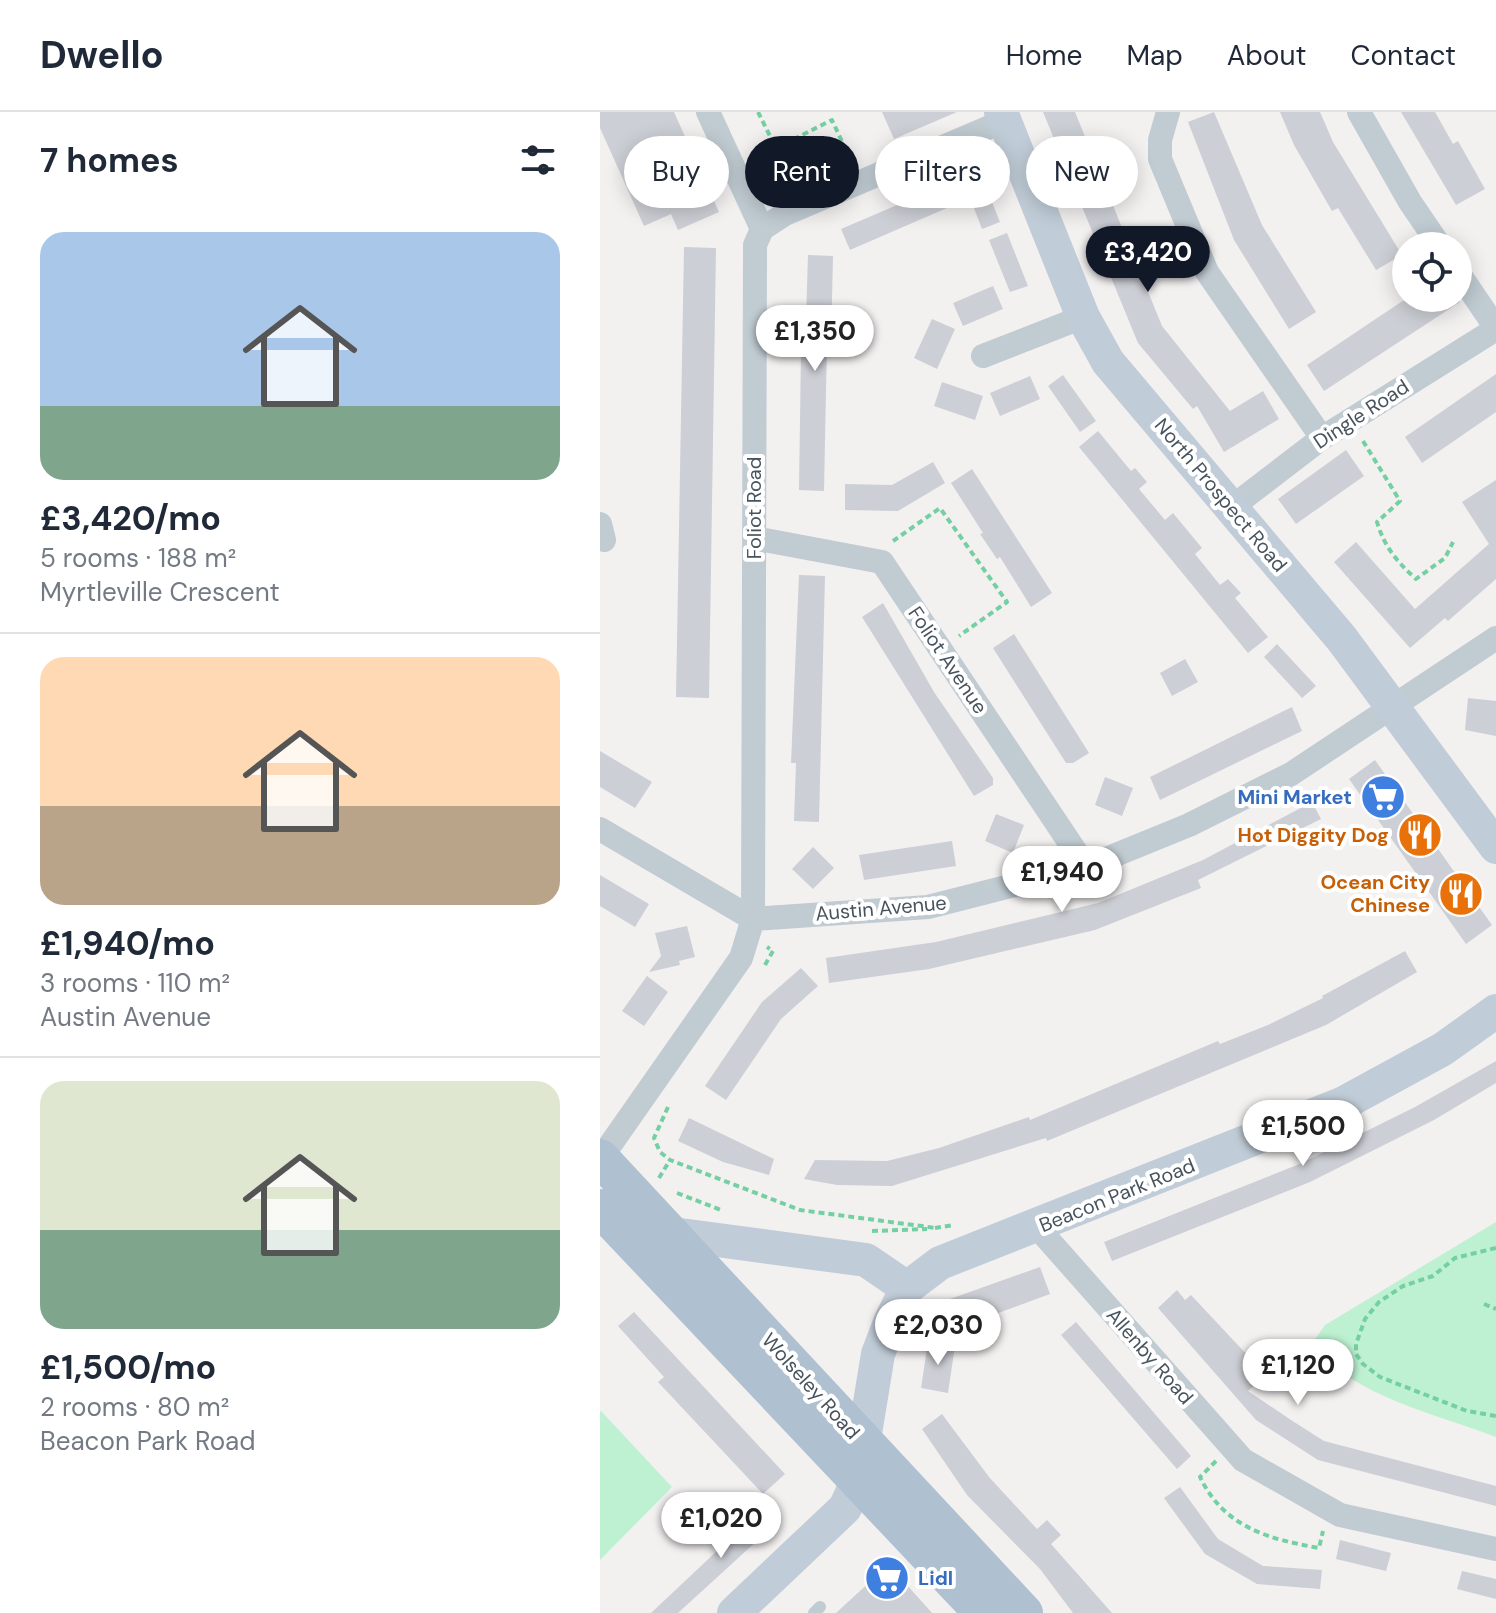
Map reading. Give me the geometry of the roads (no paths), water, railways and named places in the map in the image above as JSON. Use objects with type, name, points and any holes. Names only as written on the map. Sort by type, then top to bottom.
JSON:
[{"type":"main road","name":"Wolseley Road","points":[[600,1158],[673,1234],[983,1613]]},
{"type":"main road","name":"Wolseley Road","points":[[600,1208],[861,1464],[1024,1613]]},
{"type":"street","points":[[708,112],[762,229],[785,214],[1002,116]]},
{"type":"street","points":[[1168,112],[1160,140],[1160,159],[1207,272],[1322,438]]},
{"type":"street","points":[[1359,112],[1430,232]]},
{"type":"street","name":"North Prospect Road","points":[[1002,116],[1083,317],[1108,362],[1232,507],[1394,706],[1496,847]]},
{"type":"street","name":"Foliot Road","points":[[753,919],[755,245],[762,229]]},
{"type":"street","points":[[1472,293],[1496,328]]},
{"type":"street","points":[[983,356],[1083,317]]},
{"type":"street","name":"Dingle Road","points":[[1232,507],[1322,438],[1496,328]]},
{"type":"street","name":"Foliot Avenue","points":[[754,538],[882,562],[1086,867]]},
{"type":"street","name":"Austin Avenue","points":[[753,919],[928,907],[1086,867],[1189,825],[1291,774],[1496,638]]},
{"type":"street","points":[[600,829],[753,919],[741,958],[600,1158]]},
{"type":"street","name":"Beacon Park Road","points":[[861,1464],[878,1354],[907,1288],[940,1263],[1344,1103],[1443,1049],[1496,1011]]},
{"type":"street","name":"Allenby Road","points":[[1037,1227],[1243,1460],[1340,1515],[1496,1549]]},
{"type":"street","points":[[673,1234],[866,1260],[907,1288]]},
{"type":"street","points":[[734,1613],[845,1508],[861,1464]]},
{"type":"place","name":"Mini Market","points":[[1383,797]]},
{"type":"place","name":"Hot Diggity Dog","points":[[1420,835]]},
{"type":"place","name":"Ocean City Chinese","points":[[1461,894]]},
{"type":"place","name":"Lidl","points":[[887,1578]]}]
